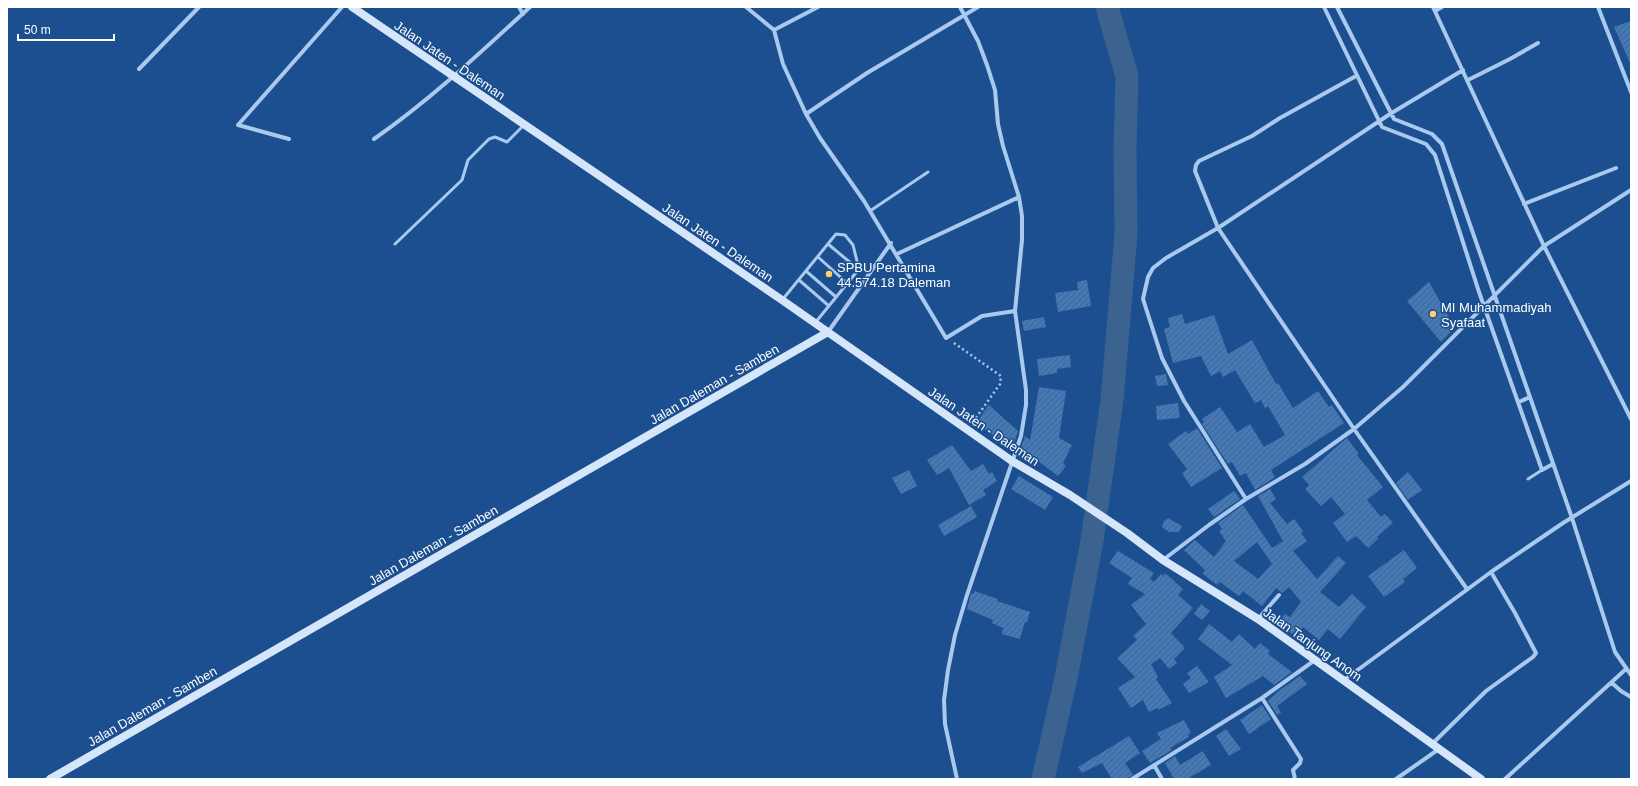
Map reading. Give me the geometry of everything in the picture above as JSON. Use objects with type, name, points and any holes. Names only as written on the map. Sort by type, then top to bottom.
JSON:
[{"type":"main road","name":"Jalan Jaten - Daleman","points":[[352,7],[782,300],[1012,461],[1070,495],[1127,533]]},
{"type":"main road","name":"Jalan Daleman - Samben","points":[[50,779],[828,332]]},
{"type":"main road","name":"Jalan Tanjung Anom","points":[[1127,533],[1163,560],[1258,619],[1481,779]]},
{"type":"street","points":[[139,69],[199,7]]},
{"type":"street","points":[[288,139],[238,125],[342,7]]},
{"type":"street","points":[[519,7],[523,14]]},
{"type":"street","points":[[374,139],[428,99],[530,7]]},
{"type":"street","points":[[746,7],[774,30],[783,64],[795,93],[806,114],[891,243],[946,338],[982,316],[1015,311]]},
{"type":"street","points":[[774,30],[818,7]]},
{"type":"street","points":[[957,779],[945,724],[944,700],[948,670],[955,635],[967,595],[1021,436],[1026,405],[1024,369],[1015,311],[1022,240],[1022,216],[1003,146],[992,79],[984,54],[960,7]]},
{"type":"street","points":[[806,114],[867,73],[978,7]]},
{"type":"street","points":[[1324,7],[1356,76],[1385,129],[1426,144],[1435,155],[1543,470],[1552,464]]},
{"type":"street","points":[[1336,7],[1389,115],[1394,120],[1432,134],[1442,144],[1571,518],[1615,652],[1624,670],[1631,674]]},
{"type":"street","points":[[1442,7],[1434,9],[1544,246],[1631,418]]},
{"type":"street","points":[[1598,7],[1631,92]]},
{"type":"street","points":[[1468,80],[1510,59],[1538,42]]},
{"type":"street","points":[[1246,499],[1184,400],[1162,358],[1143,299],[1148,277],[1153,268],[1166,258],[1218,228],[1389,115],[1463,70]]},
{"type":"street","points":[[1356,76],[1280,118],[1252,136],[1196,165],[1196,175],[1218,228],[1354,429],[1467,589]]},
{"type":"street","points":[[1524,204],[1616,168]]},
{"type":"street","points":[[1163,560],[1246,499],[1305,464],[1354,429],[1403,387],[1544,246],[1631,190]]},
{"type":"street","points":[[897,254],[1018,197]]},
{"type":"street","points":[[828,332],[891,243]]},
{"type":"street","points":[[1519,402],[1528,397]]},
{"type":"street","points":[[1344,680],[1491,572],[1563,523],[1631,481]]},
{"type":"street","points":[[1432,744],[1486,691],[1533,657],[1536,653],[1491,572]]},
{"type":"street","points":[[1258,619],[1279,595]]},
{"type":"street","points":[[1132,779],[1262,698],[1316,660]]},
{"type":"street","points":[[1505,779],[1624,670]]},
{"type":"street","points":[[1613,681],[1621,691],[1631,697]]},
{"type":"street","points":[[1262,698],[1301,759],[1300,763],[1293,770],[1295,779]]},
{"type":"street","points":[[1396,779],[1439,749]]},
{"type":"street","points":[[1154,765],[1162,779]]},
{"type":"lane","points":[[395,244],[462,180],[468,160],[489,139],[496,137],[507,142],[524,125]]},
{"type":"lane","points":[[870,211],[928,172]]},
{"type":"lane","points":[[782,300],[836,234],[845,235],[853,245],[855,260],[859,267],[858,270],[815,323]]},
{"type":"lane","points":[[828,244],[858,270]]},
{"type":"lane","points":[[818,257],[847,283]]},
{"type":"lane","points":[[806,271],[836,297]]},
{"type":"lane","points":[[798,280],[829,306]]},
{"type":"lane","points":[[1528,479],[1543,470]]},
{"type":"path","points":[[946,338],[1001,376],[1000,384],[967,430]]},
{"type":"building","points":[[1631,21],[1631,65],[1614,27]]},
{"type":"building","points":[[1087,280],[1091,306],[1058,312],[1055,293],[1078,290],[1077,282]]},
{"type":"building","name":"MI Muhammadiyah Syafaat","points":[[1429,282],[1455,328],[1441,342],[1407,301]]},
{"type":"building","points":[[1182,314],[1185,324],[1214,315],[1228,354],[1252,340],[1276,384],[1278,383],[1293,408],[1318,391],[1329,407],[1332,405],[1344,423],[1271,470],[1275,477],[1255,490],[1246,473],[1240,476],[1232,462],[1228,464],[1202,424],[1204,422],[1202,419],[1220,407],[1237,432],[1250,424],[1264,447],[1285,435],[1268,406],[1265,408],[1261,400],[1255,403],[1235,370],[1223,377],[1220,371],[1211,376],[1201,356],[1173,363],[1164,329],[1170,327],[1168,318]]},
{"type":"building","points":[[1044,317],[1046,327],[1024,331],[1022,321]]},
{"type":"building","points":[[1070,355],[1071,367],[1057,369],[1057,373],[1039,376],[1037,359]]},
{"type":"building","points":[[1166,374],[1168,385],[1157,386],[1155,376]]},
{"type":"building","points":[[1039,387],[1066,391],[1059,438],[1072,445],[1063,463],[1066,466],[1058,476],[1021,448],[1025,436],[1030,440]]},
{"type":"building","points":[[1178,403],[1180,418],[1157,420],[1156,406]]},
{"type":"building","points":[[989,405],[1018,431],[1012,449],[976,423]]},
{"type":"building","points":[[1197,428],[1222,468],[1191,487],[1182,473],[1187,469],[1168,444],[1186,431],[1188,434]]},
{"type":"building","points":[[1347,438],[1359,454],[1357,455],[1383,487],[1367,500],[1381,517],[1385,514],[1393,523],[1377,537],[1378,539],[1368,548],[1356,536],[1347,542],[1333,523],[1345,514],[1331,497],[1321,506],[1305,489],[1309,485],[1302,477]]},
{"type":"building","points":[[952,445],[971,471],[983,464],[989,474],[992,472],[997,481],[983,490],[986,495],[969,505],[949,468],[937,475],[927,460]]},
{"type":"building","points":[[909,470],[917,486],[901,494],[892,478]]},
{"type":"building","points":[[1408,472],[1422,490],[1408,500],[1396,483]]},
{"type":"building","points":[[1019,476],[1053,497],[1045,510],[1011,489]]},
{"type":"building","points":[[1270,489],[1276,499],[1270,503],[1287,524],[1294,519],[1303,531],[1301,533],[1307,541],[1293,551],[1317,579],[1338,556],[1346,563],[1320,592],[1339,607],[1352,594],[1366,607],[1340,639],[1328,629],[1319,640],[1303,627],[1295,636],[1278,623],[1285,614],[1290,617],[1301,602],[1289,587],[1282,593],[1276,588],[1262,606],[1243,591],[1239,596],[1220,582],[1217,585],[1202,573],[1205,570],[1184,550],[1195,540],[1214,557],[1226,541],[1219,531],[1222,529],[1218,523],[1243,505],[1272,548],[1283,541],[1258,496]],"holes":[[[1257,542],[1272,564],[1258,579],[1234,561]]]},
{"type":"building","points":[[1234,491],[1240,499],[1214,517],[1208,509]]},
{"type":"building","points":[[971,506],[977,517],[944,536],[938,525]]},
{"type":"building","points":[[1168,518],[1182,526],[1179,532],[1169,532],[1162,527],[1164,521]]},
{"type":"building","points":[[1404,550],[1417,568],[1403,579],[1405,582],[1384,597],[1368,576]]},
{"type":"building","points":[[1118,551],[1154,573],[1150,579],[1154,582],[1161,574],[1163,576],[1165,573],[1183,589],[1178,595],[1193,608],[1171,633],[1185,648],[1174,659],[1177,663],[1169,669],[1160,658],[1151,664],[1158,677],[1156,679],[1172,703],[1158,710],[1157,708],[1149,712],[1143,700],[1131,708],[1118,688],[1135,677],[1117,658],[1137,640],[1133,636],[1146,624],[1131,605],[1145,594],[1128,584],[1132,578],[1109,563]]},
{"type":"building","points":[[974,591],[998,599],[997,601],[1030,612],[1027,622],[1025,622],[1020,639],[1002,634],[1003,628],[992,623],[993,620],[967,609],[971,593],[973,594]]},
{"type":"building","points":[[1201,604],[1210,611],[1202,620],[1194,614]]},
{"type":"building","points":[[1209,624],[1232,642],[1239,634],[1255,649],[1260,643],[1270,651],[1268,654],[1292,672],[1274,685],[1263,676],[1226,698],[1214,677],[1232,665],[1198,639]]},
{"type":"building","points":[[1197,666],[1209,682],[1189,693],[1183,684],[1191,678],[1187,673]]},
{"type":"building","points":[[1300,676],[1307,684],[1277,706],[1281,713],[1277,715],[1268,701],[1280,690]]},
{"type":"building","points":[[1262,705],[1271,719],[1249,734],[1240,720]]},
{"type":"building","points":[[1184,720],[1191,733],[1188,734],[1189,737],[1170,748],[1172,750],[1150,763],[1142,751],[1161,739],[1157,733]]},
{"type":"building","points":[[1226,729],[1241,749],[1229,756],[1216,736]]},
{"type":"building","points":[[1129,736],[1140,753],[1125,763],[1133,775],[1126,779],[1112,779],[1102,763],[1082,773],[1078,767]]},
{"type":"building","points":[[1203,751],[1211,765],[1187,779],[1174,779],[1165,763],[1175,756],[1180,765]]},
{"type":"waterway","points":[[1043,779],[1066,678],[1092,541],[1112,400],[1126,234],[1125,148],[1127,76],[1107,7]]},
{"type":"place","name":"SPBU Pertamina 44.574.18 Daleman","points":[[829,274]]},
{"type":"place","name":"MI Muhammadiyah Syafaat","points":[[1433,314]]}]
